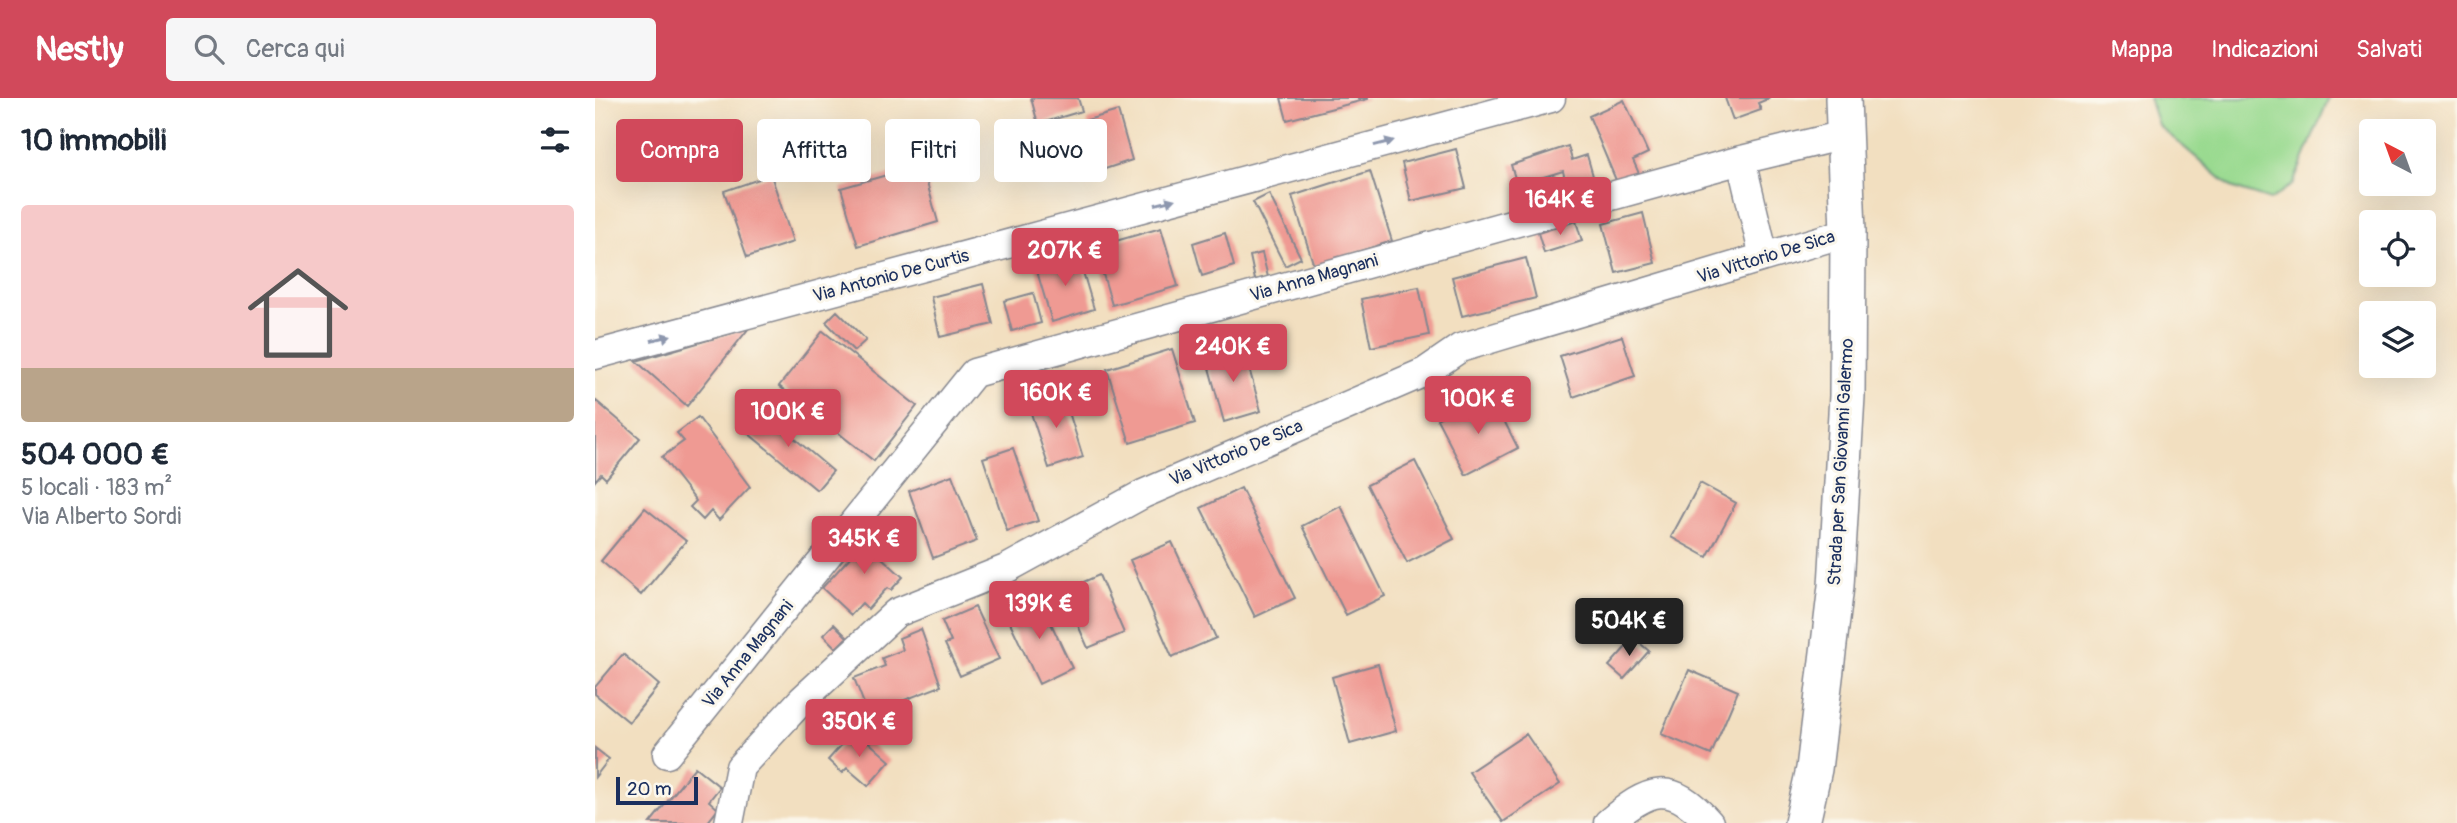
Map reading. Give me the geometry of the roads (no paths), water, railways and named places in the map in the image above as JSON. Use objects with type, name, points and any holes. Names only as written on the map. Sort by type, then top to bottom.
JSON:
[{"type":"main road","name":"Strada per San Giovanni Galermo","points":[[1803,823],[1814,769],[1836,586],[1847,396],[1848,232],[1843,98]]},
{"type":"street","name":"Via Antonio De Curtis","points":[[595,355],[1551,98]]},
{"type":"street","name":"Via Anna Magnani","points":[[667,754],[974,373],[1741,160],[1844,135]]},
{"type":"street","points":[[1741,160],[1764,257]]},
{"type":"street","name":"Via Vittorio De Sica","points":[[729,823],[740,767],[802,700],[896,613],[1006,569],[1143,494],[1425,372],[1460,348],[1848,232]]},
{"type":"street","points":[[1608,823],[1630,804],[1660,792],[1682,797],[1709,823]]}]
